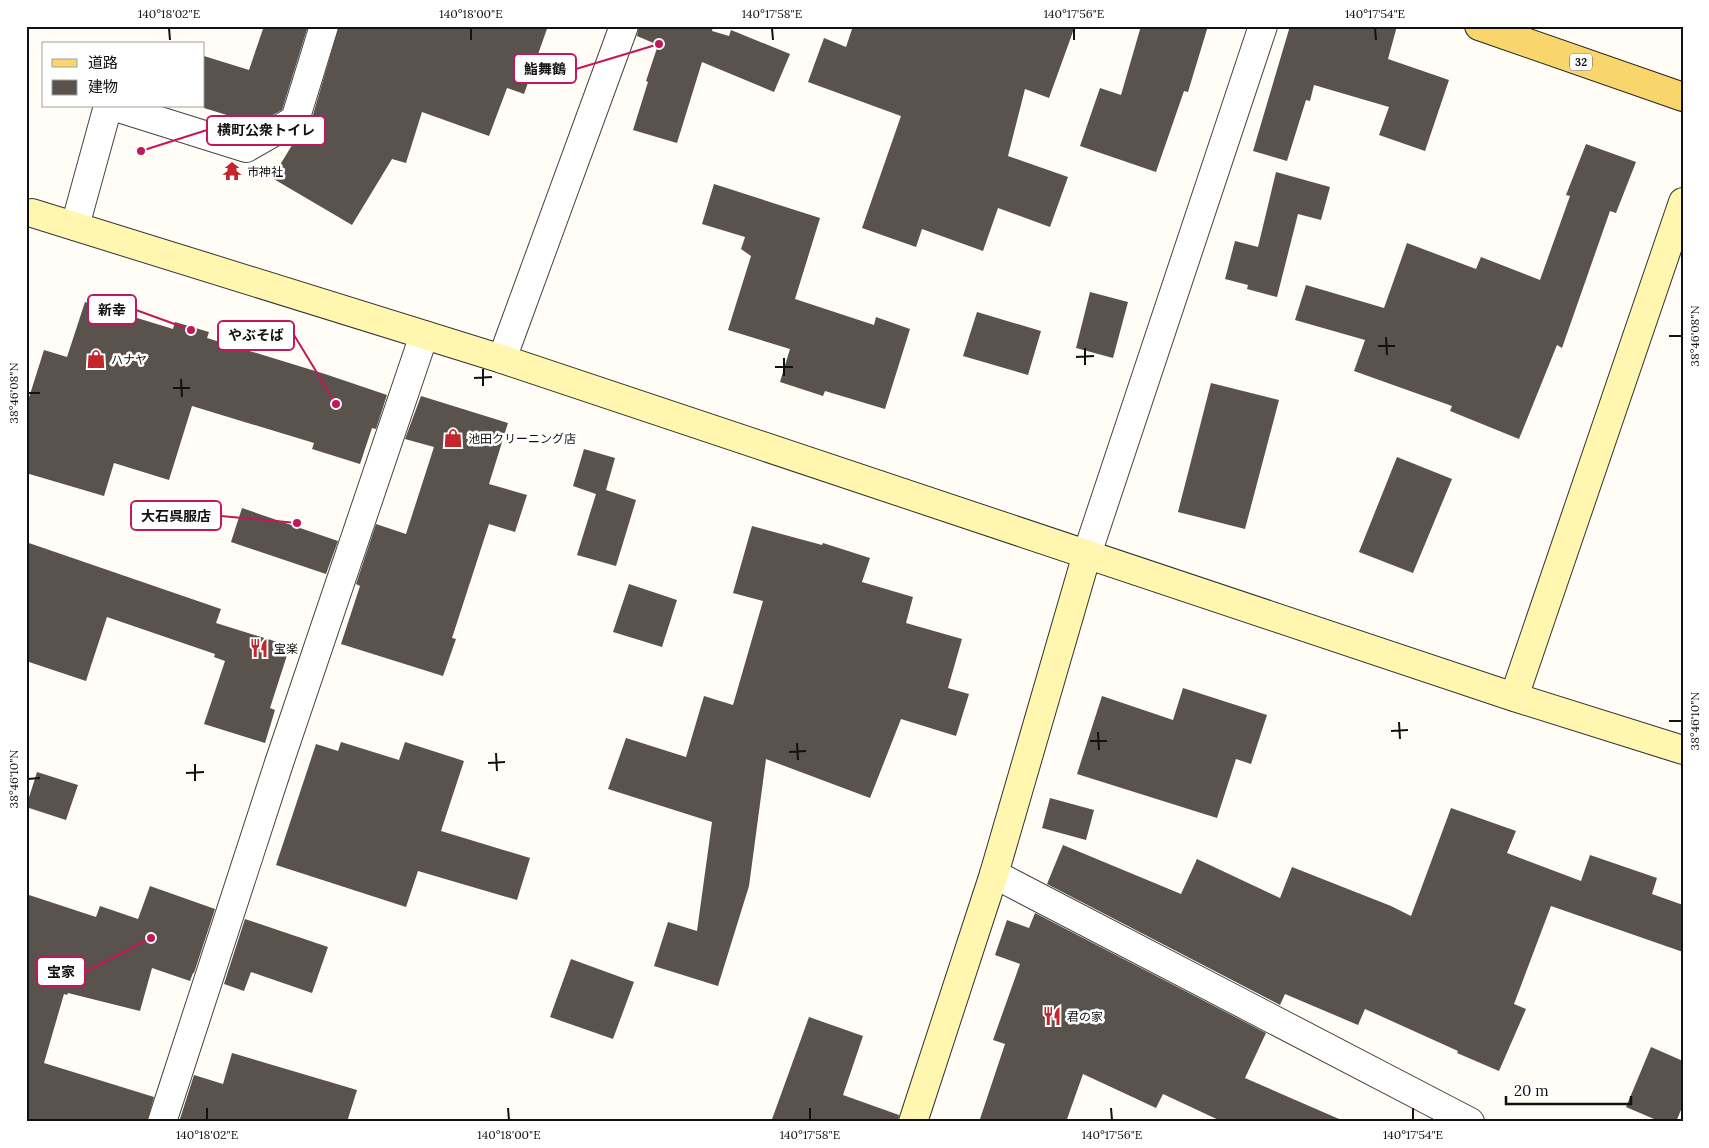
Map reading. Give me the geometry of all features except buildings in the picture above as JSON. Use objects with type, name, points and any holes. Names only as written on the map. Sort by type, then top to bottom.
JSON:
[{"type":"main road","name":"32","points":[[1479,26],[1683,97]]},
{"type":"street","points":[[118,108],[246,148],[295,120],[324,26]]},
{"type":"street","points":[[502,359],[624,26]]},
{"type":"street","points":[[913,1122],[994,874],[1087,554],[1263,26]]},
{"type":"street","points":[[75,226],[107,108]]},
{"type":"street","points":[[1514,696],[1683,202]]},
{"type":"street","points":[[28,218],[75,226],[502,359],[1514,696],[1683,750]]},
{"type":"street","points":[[162,1122],[279,763],[424,335]]},
{"type":"street","points":[[994,874],[1470,1122]]},
{"type":"place","name":"鮨舞鶴","points":[[659,44]]},
{"type":"place","name":"横町公衆トイレ","points":[[141,151]]},
{"type":"place","name":"市神社","points":[[232,171]]},
{"type":"place","name":"新幸","points":[[191,330]]},
{"type":"place","name":"ハナヤ","points":[[96,359]]},
{"type":"place","name":"やぶそば","points":[[336,404]]},
{"type":"place","name":"池田クリーニング店","points":[[453,438]]},
{"type":"place","name":"大石呉服店","points":[[297,523]]},
{"type":"place","name":"宝楽","points":[[259,648]]},
{"type":"place","name":"宝家","points":[[151,938]]},
{"type":"place","name":"君の家","points":[[1052,1016]]}]
